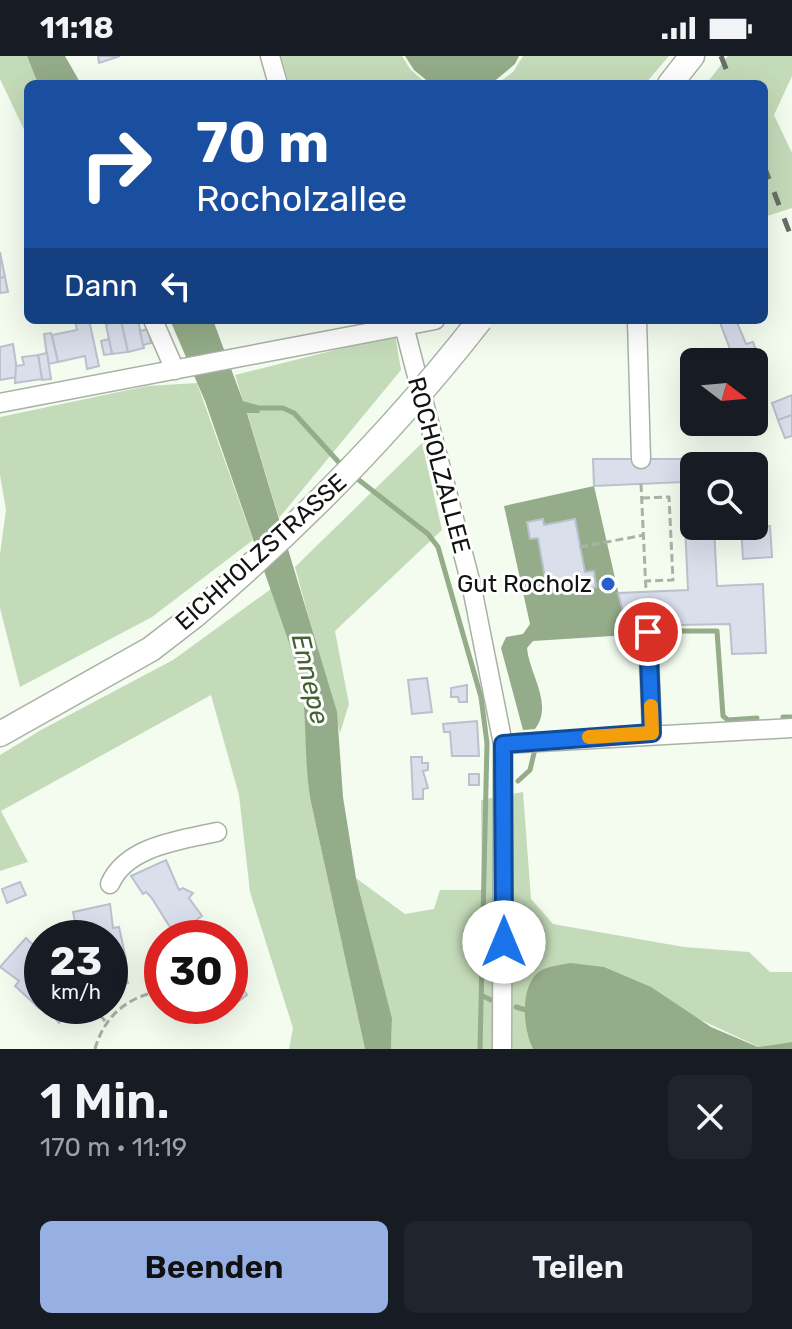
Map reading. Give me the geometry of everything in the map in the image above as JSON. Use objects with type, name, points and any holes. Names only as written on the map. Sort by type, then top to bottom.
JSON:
[{"type":"main road","points":[[673,80],[692,56]]},
{"type":"main road","name":"EICHHOLZSTRASSE","points":[[0,734],[151,649],[195,615],[288,533],[348,474],[387,433],[477,324]]},
{"type":"street","points":[[270,56],[277,80]]},
{"type":"street","points":[[155,324],[175,370]]},
{"type":"street","points":[[0,403],[294,347],[343,329],[414,324]]},
{"type":"street","points":[[637,324],[641,459]]},
{"type":"street","name":"ROCHOLZALLEE","points":[[404,326],[472,588],[503,744],[502,1049]]},
{"type":"street","points":[[648,632],[652,733]]},
{"type":"street","points":[[503,744],[652,733],[792,728]]},
{"type":"street","points":[[110,884],[115,871],[140,854],[165,844],[217,832]]},
{"type":"path","points":[[641,484],[646,591]]},
{"type":"path","points":[[642,498],[669,497],[672,552],[673,580],[646,581]]},
{"type":"path","points":[[580,547],[644,535]]},
{"type":"path","points":[[95,1049],[104,1024]]},
{"type":"shaded area","points":[[0,56],[27,56],[36,80],[24,80],[24,130],[0,79]]},
{"type":"shaded area","points":[[281,56],[402,56],[422,80],[288,80]]},
{"type":"shaded area","points":[[523,56],[669,56],[648,80],[502,80],[513,72]]},
{"type":"shaded area","points":[[728,56],[792,56],[792,76],[774,115],[792,153],[792,208],[768,216],[768,80],[709,80]]},
{"type":"shaded area","points":[[395,335],[401,370],[279,518],[247,412],[259,412],[258,405],[243,401],[235,375]]},
{"type":"shaded area","points":[[197,383],[253,540],[152,617],[20,687],[0,608],[0,554],[6,510],[0,475],[0,417],[147,386]]},
{"type":"shaded area","points":[[422,443],[442,530],[335,631],[349,704],[340,733],[295,567]]},
{"type":"shaded area","points":[[271,589],[302,679],[310,798],[365,1049],[289,1049],[293,1028],[250,892],[239,795],[211,695],[1,811],[28,862],[0,871],[0,755],[173,660]]},
{"type":"shaded area","points":[[523,792],[531,899],[553,924],[684,947],[749,952],[770,972],[792,972],[792,1042],[759,1047],[688,1014],[541,970],[531,987],[526,1008],[527,1030],[533,1049],[391,1049],[392,1018],[356,878],[405,914],[434,909],[440,890],[482,890],[481,800]]},
{"type":"water","points":[[27,56],[65,56],[79,80],[36,80]]},
{"type":"water","points":[[405,56],[519,56],[515,64],[496,80],[426,80],[414,70]]},
{"type":"water","name":"Ennepe","points":[[172,324],[214,324],[243,401],[258,405],[260,413],[247,413],[337,712],[343,797],[356,878],[392,1018],[391,1049],[365,1049],[310,798],[301,677],[205,401]]},
{"type":"water","points":[[594,486],[628,635],[533,641],[527,648],[542,709],[535,729],[523,730],[501,648],[506,637],[523,634],[530,624],[504,506]]},
{"type":"water","points":[[570,963],[604,967],[651,987],[711,1027],[758,1047],[792,1042],[792,1049],[533,1049],[525,1020],[529,986],[540,971]]},
{"type":"building","points":[[98,56],[120,56],[99,63]]},
{"type":"building","points":[[0,252],[5,277],[0,278]]},
{"type":"building","points":[[5,277],[8,292],[0,293],[0,278]]},
{"type":"building","points":[[76,324],[90,324],[99,366],[87,369],[85,356],[58,362],[52,335],[77,330]]},
{"type":"building","points":[[122,324],[128,352],[112,354],[106,325]]},
{"type":"building","points":[[122,324],[139,324],[144,348],[128,352]]},
{"type":"building","points":[[721,324],[738,324],[746,344],[753,342],[755,348],[730,348]]},
{"type":"building","points":[[148,329],[151,343],[143,345],[140,331]]},
{"type":"building","points":[[51,333],[58,362],[48,364],[44,334]]},
{"type":"building","points":[[109,339],[112,354],[104,355],[101,341]]},
{"type":"building","points":[[13,344],[18,377],[0,380],[0,347]]},
{"type":"building","points":[[47,353],[51,379],[42,380],[38,355]]},
{"type":"building","points":[[38,355],[42,379],[15,383],[16,366],[24,365],[22,357]]},
{"type":"building","points":[[792,395],[792,415],[778,420],[772,403]]},
{"type":"building","points":[[792,415],[792,436],[785,438],[778,420]]},
{"type":"building","points":[[593,459],[680,459],[680,482],[594,486]]},
{"type":"building","points":[[543,519],[544,525],[575,519],[585,572],[594,571],[596,587],[579,590],[578,584],[547,589],[538,538],[530,539],[527,522]]},
{"type":"building","points":[[768,526],[772,557],[743,559],[742,540],[768,540]]},
{"type":"building","points":[[686,540],[715,540],[717,586],[763,584],[766,653],[732,654],[730,624],[627,626],[618,593],[688,590]]},
{"type":"building","points":[[427,678],[432,712],[412,714],[408,680]]},
{"type":"building","points":[[467,685],[467,702],[451,697],[451,688]]},
{"type":"building","points":[[477,721],[479,756],[452,756],[450,732],[444,732],[443,724]]},
{"type":"building","points":[[411,757],[422,757],[422,763],[428,763],[428,770],[423,771],[428,788],[423,789],[423,799],[413,799]]},
{"type":"building","points":[[469,774],[479,774],[479,785],[469,785]]},
{"type":"building","points":[[166,860],[179,890],[183,888],[193,893],[189,898],[202,916],[196,920],[166,920],[151,897],[146,892],[143,894],[131,876]]},
{"type":"building","points":[[20,882],[26,895],[7,903],[2,889]]},
{"type":"building","points":[[110,904],[112,920],[75,920],[73,912]]},
{"type":"building","points":[[24,940],[24,994],[15,986],[19,981],[0,967]]},
{"type":"waterway","points":[[256,408],[283,408],[294,413],[344,468]]},
{"type":"waterway","points":[[355,477],[428,534],[438,547],[481,697],[487,743],[480,1049]]},
{"type":"waterway","points":[[628,631],[717,631],[723,716],[728,720],[757,718]]},
{"type":"waterway","points":[[783,717],[792,717]]},
{"type":"waterway","points":[[518,781],[530,770],[535,749]]},
{"type":"waterway","points":[[483,996],[491,1000]]},
{"type":"waterway","points":[[516,1007],[526,1010]]},
{"type":"railway","points":[[721,56],[730,80]]},
{"type":"railway","points":[[768,176],[792,239]]},
{"type":"slow traffic","points":[[589,737],[652,733],[651,706]]},
{"type":"place","name":"Gut Rocholz","points":[[608,584]]},
{"type":"route","points":[[504,942],[503,744],[652,733],[648,632]]}]
